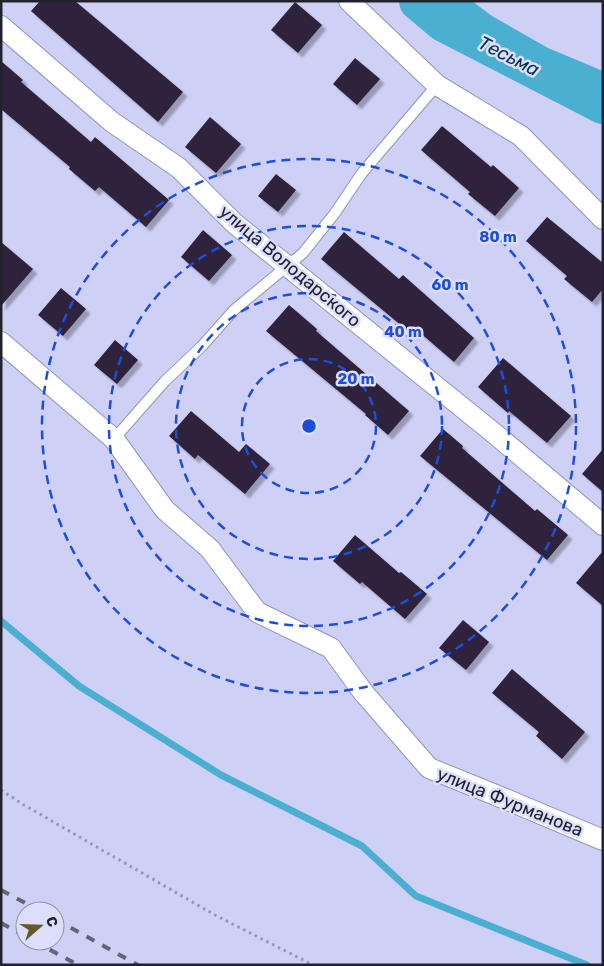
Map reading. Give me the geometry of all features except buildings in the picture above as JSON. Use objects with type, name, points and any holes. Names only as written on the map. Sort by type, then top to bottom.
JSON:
[{"type":"street","points":[[349,1],[437,84],[521,136],[603,219]]},
{"type":"street","name":"улица Володарского","points":[[1,26],[112,122],[179,168],[234,223],[496,434],[603,525]]},
{"type":"street","name":"улица Фурманова","points":[[1,342],[114,439],[165,510],[210,549],[257,612],[331,648],[363,692],[428,768],[603,840]]},
{"type":"lane","points":[[114,439],[165,380],[202,346],[234,310],[302,253],[335,213],[362,173],[437,84]]},
{"type":"path","points":[[1,790],[215,916],[313,965]]},
{"type":"water","points":[[416,1],[472,1],[492,16],[548,48],[603,71],[603,99],[518,61],[485,43],[472,33],[459,33]]},
{"type":"waterway","name":"Тесьма","points":[[419,1],[444,22],[603,104]]},
{"type":"waterway","points":[[1,621],[79,686],[221,775],[362,846],[416,896],[587,965]]},
{"type":"railway","points":[[1,890],[21,901]]},
{"type":"railway","points":[[1,923],[15,931]]},
{"type":"railway","points":[[65,925],[138,965]]},
{"type":"railway","points":[[52,951],[78,965]]}]
